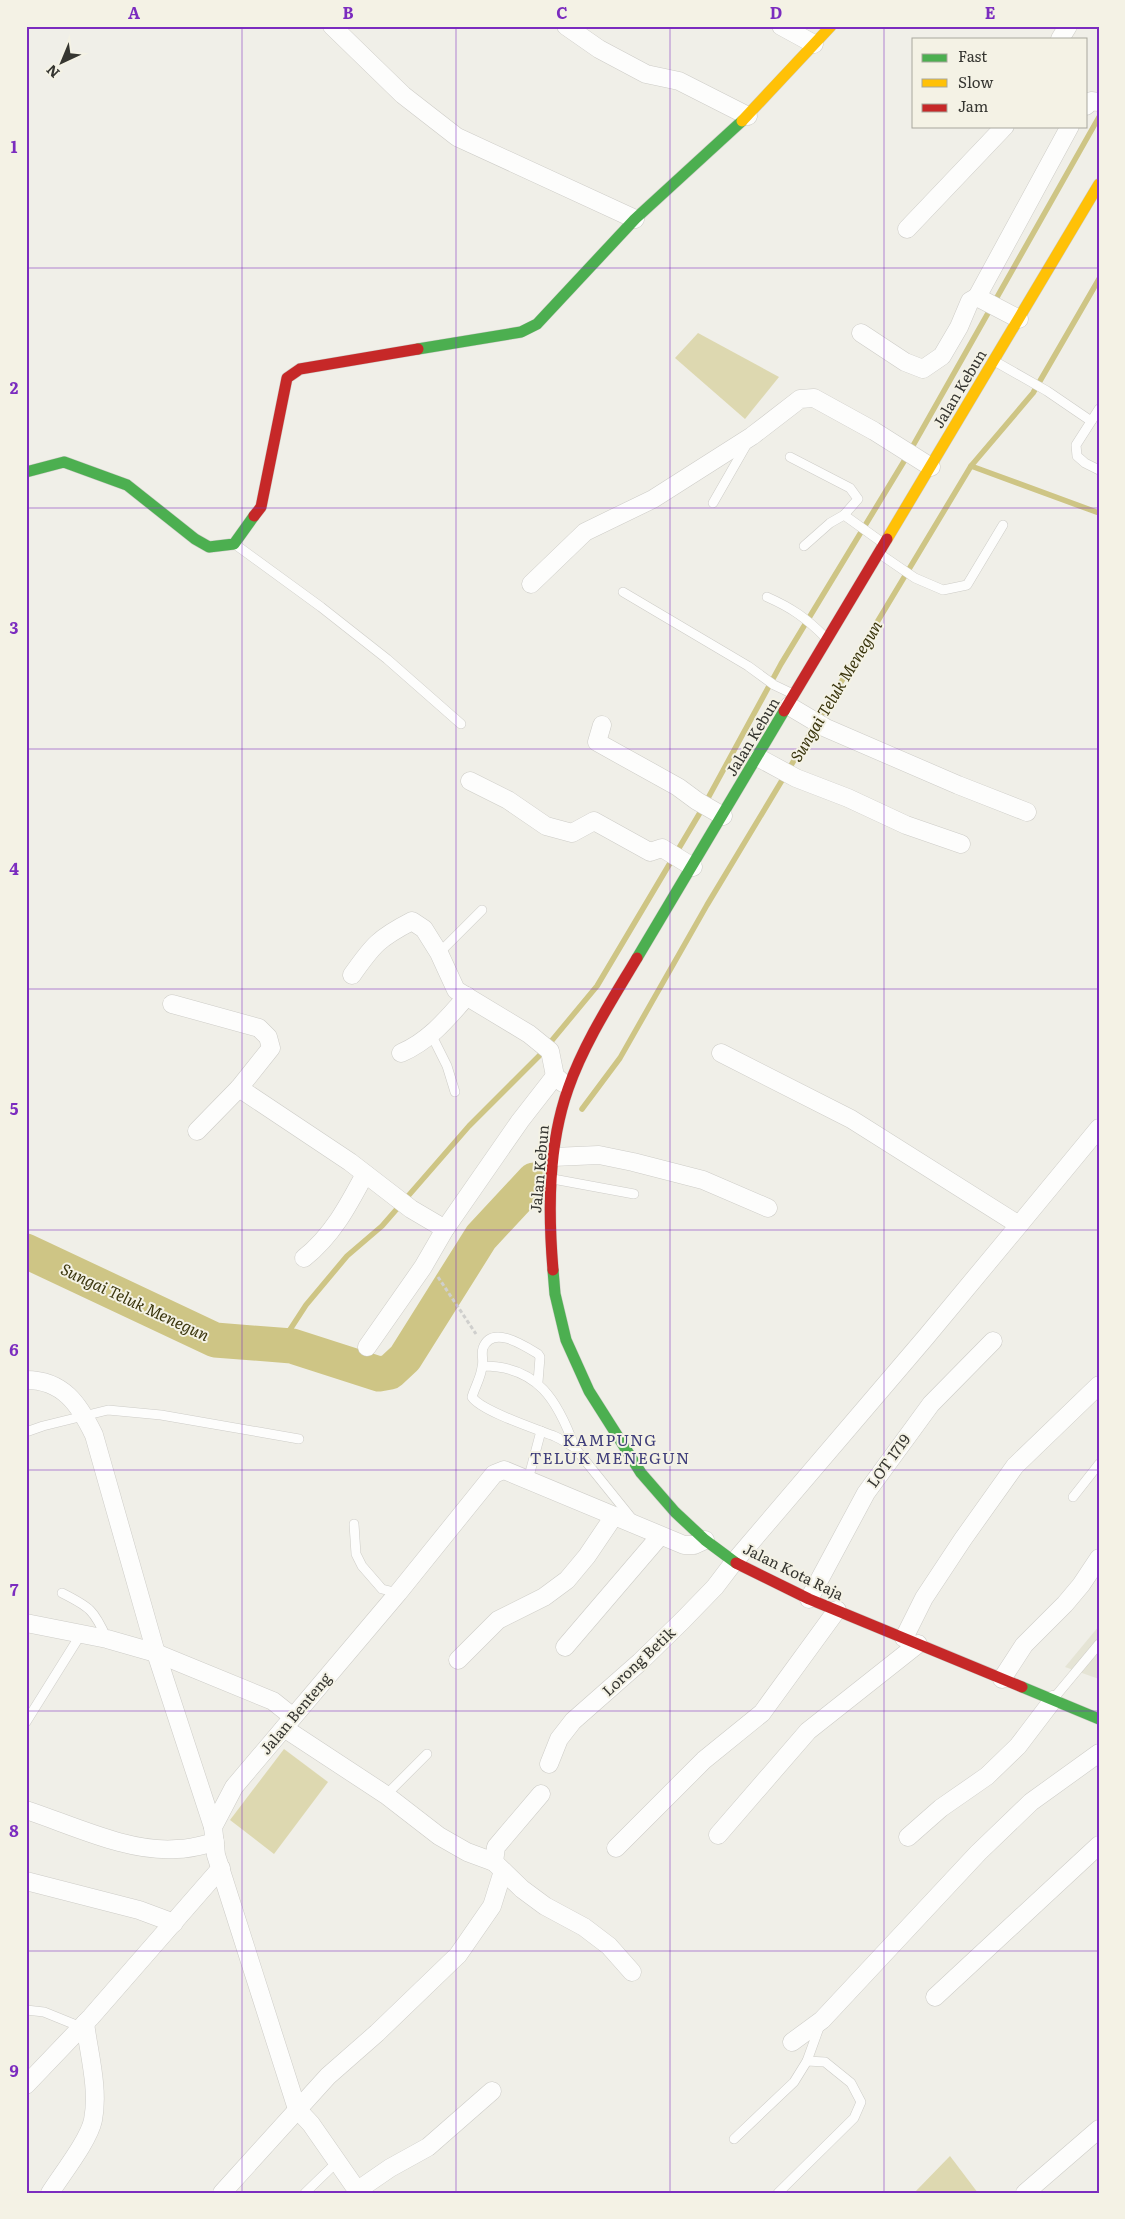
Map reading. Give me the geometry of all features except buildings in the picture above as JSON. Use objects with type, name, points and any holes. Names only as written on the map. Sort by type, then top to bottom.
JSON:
[{"type":"main road","points":[[26,472],[64,462],[126,485],[195,539],[209,547],[234,544],[261,507],[287,378],[300,369],[521,332],[537,324],[635,219],[748,116],[831,26]]},
{"type":"main road","name":"Jalan Kebun","points":[[566,1340],[555,1294],[550,1231],[554,1157],[558,1126],[568,1089],[596,1027],[681,860],[710,809],[759,758],[880,548],[931,467],[1099,184]]},
{"type":"main road","name":"Jalan Kota Raja","points":[[566,1340],[588,1391],[641,1473],[675,1512],[705,1540],[734,1562],[809,1599],[1099,1719]]},
{"type":"street","points":[[332,26],[402,96],[457,137],[635,219]]},
{"type":"street","points":[[566,26],[599,49],[646,74],[679,81],[748,116]]},
{"type":"street","points":[[781,26],[814,44]]},
{"type":"street","points":[[1061,38],[1068,26]]},
{"type":"street","points":[[907,229],[1003,128]]},
{"type":"street","points":[[987,302],[1069,128]]},
{"type":"street","points":[[861,333],[905,362],[923,369],[942,356],[959,327],[970,301],[987,302],[1019,319]]},
{"type":"street","points":[[531,584],[585,532],[653,499],[752,436],[800,399],[814,398],[931,467]]},
{"type":"street","points":[[792,700],[820,725],[958,785],[1027,812]]},
{"type":"street","points":[[602,725],[598,742],[678,787],[710,809]]},
{"type":"street","points":[[759,758],[789,775],[848,798],[906,825],[961,844]]},
{"type":"street","points":[[470,782],[508,800],[546,826],[572,832],[594,821],[650,852],[662,848],[681,860]]},
{"type":"street","points":[[352,975],[372,946],[412,921],[424,929],[439,953],[456,990],[529,1034],[545,1047],[556,1076],[568,1089]]},
{"type":"street","points":[[401,1053],[417,1046],[431,1034],[467,996]]},
{"type":"street","points":[[172,1004],[259,1028],[268,1037],[271,1048],[240,1088],[197,1131]]},
{"type":"street","points":[[721,1053],[851,1119],[1019,1224]]},
{"type":"street","points":[[367,1347],[423,1267],[445,1229],[520,1121],[556,1076]]},
{"type":"street","points":[[240,1088],[365,1174],[411,1209],[445,1229]]},
{"type":"street","name":"Lorong Betik","points":[[549,1764],[559,1739],[573,1721],[640,1662],[715,1587],[1099,1128]]},
{"type":"street","points":[[554,1157],[599,1155],[633,1162],[703,1180],[768,1208]]},
{"type":"street","points":[[304,1258],[321,1245],[338,1222],[365,1174]]},
{"type":"street","name":"LOT 1719","points":[[809,1599],[866,1492],[931,1404],[992,1341]]},
{"type":"street","points":[[26,1380],[41,1380],[67,1392],[85,1417],[94,1435],[156,1653],[214,1835],[216,1855],[297,2109],[311,2124],[358,2191],[390,2168],[428,2147],[492,2091]]},
{"type":"street","points":[[718,1835],[808,1731],[911,1641],[924,1598],[963,1539],[1016,1466],[1098,1387]]},
{"type":"street","name":"Jalan Benteng","points":[[214,1835],[234,1787],[398,1593],[494,1474],[504,1470],[684,1545],[694,1545],[705,1540]]},
{"type":"street","points":[[458,1660],[498,1620],[544,1597],[567,1580],[587,1556],[614,1516]]},
{"type":"street","points":[[565,1647],[660,1536]]},
{"type":"street","points":[[1002,1679],[1024,1645],[1065,1604],[1081,1585],[1099,1558]]},
{"type":"street","points":[[616,1848],[704,1760],[762,1713],[837,1610]]},
{"type":"street","points":[[26,1623],[107,1639],[156,1653],[273,1701],[289,1722],[386,1796],[439,1836],[467,1852],[499,1866],[522,1889],[545,1906],[584,1927],[608,1946],[632,1972]]},
{"type":"street","points":[[908,1837],[941,1808],[988,1776],[1018,1746],[1052,1700]]},
{"type":"street","points":[[792,2042],[822,2020],[978,1853],[1024,1808],[1099,1753]]},
{"type":"street","points":[[222,2193],[328,2076],[377,2033],[458,1954],[492,1906],[499,1866],[496,1847],[541,1794]]},
{"type":"street","points":[[26,1810],[126,1844],[159,1849],[178,1850],[214,1835]]},
{"type":"street","points":[[935,1997],[1099,1845]]},
{"type":"street","points":[[26,2085],[83,2025],[221,1868]]},
{"type":"street","points":[[26,1881],[139,1910],[174,1923]]},
{"type":"street","points":[[50,2193],[84,2140],[93,2121],[95,2100],[83,2025]]},
{"type":"street","points":[[1025,2193],[1099,2129]]},
{"type":"lane","points":[[994,360],[1028,379],[1091,421]]},
{"type":"lane","points":[[1099,409],[1076,445],[1077,456],[1085,463],[1099,470]]},
{"type":"lane","points":[[713,503],[752,436]]},
{"type":"lane","points":[[790,457],[850,488],[858,499],[844,515],[830,523],[804,546]]},
{"type":"lane","points":[[844,515],[868,532],[899,568],[915,578],[944,590],[967,585],[1003,525]]},
{"type":"lane","points":[[234,544],[321,607],[380,653],[461,724]]},
{"type":"lane","points":[[623,592],[764,678],[792,700]]},
{"type":"lane","points":[[767,597],[790,607],[804,616],[827,639]]},
{"type":"lane","points":[[439,953],[482,910]]},
{"type":"lane","points":[[431,1034],[447,1066],[455,1092]]},
{"type":"lane","points":[[553,1179],[634,1194]]},
{"type":"lane","points":[[538,1382],[540,1357],[538,1354],[500,1336],[490,1338],[484,1345],[482,1353],[483,1366],[472,1397],[473,1400],[495,1412],[557,1437],[575,1448]]},
{"type":"lane","points":[[483,1366],[501,1366],[538,1382],[565,1422],[575,1448],[638,1526]]},
{"type":"lane","points":[[26,1432],[108,1410],[161,1415],[299,1439]]},
{"type":"lane","points":[[528,1480],[541,1431]]},
{"type":"lane","points":[[1073,1497],[1099,1464]]},
{"type":"lane","points":[[354,1524],[356,1554],[362,1566],[382,1589],[398,1593]]},
{"type":"lane","points":[[62,1592],[85,1605],[97,1616],[107,1639]]},
{"type":"lane","points":[[26,1722],[81,1634]]},
{"type":"lane","points":[[1052,1700],[1099,1644]]},
{"type":"lane","points":[[386,1796],[427,1754]]},
{"type":"lane","points":[[26,2010],[44,2012],[83,2025]]},
{"type":"lane","points":[[734,2139],[794,2082],[807,2060],[822,2020]]},
{"type":"lane","points":[[778,2193],[854,2118],[861,2102],[851,2084],[825,2062],[807,2060]]},
{"type":"lane","points":[[305,2193],[337,2162]]},
{"type":"path","points":[[442,1284],[484,1345]]},
{"type":"shaded area","points":[[698,333],[779,377],[745,419],[675,358]]},
{"type":"shaded area","points":[[1099,1626],[1099,1679],[1065,1667]]},
{"type":"shaded area","points":[[284,1749],[328,1782],[274,1854],[230,1820]]},
{"type":"shaded area","points":[[950,2156],[978,2193],[914,2193]]},
{"type":"waterway","points":[[280,1345],[306,1305],[347,1256],[382,1226],[469,1126],[539,1056],[597,986],[701,811],[781,664],[906,458],[1099,117]]},
{"type":"waterway","name":"Sungai Teluk Menegun","points":[[582,1109],[620,1058],[707,905],[971,466],[1033,393],[1099,279]]},
{"type":"waterway","points":[[971,466],[1099,513]]},
{"type":"waterway","name":"Sungai Teluk Menegun","points":[[26,1251],[215,1340],[292,1346],[379,1374],[390,1372],[405,1358],[481,1237],[534,1180]]},
{"type":"traffic: fast","points":[[418,349],[521,332],[537,324],[635,219],[742,121]]},
{"type":"traffic: fast","points":[[26,472],[64,462],[127,485],[195,539],[209,547],[234,544],[254,516]]},
{"type":"traffic: fast","points":[[637,958],[784,711]]},
{"type":"traffic: fast","points":[[553,1270],[555,1294],[566,1340],[589,1391],[641,1473],[675,1512],[705,1540],[736,1563]]},
{"type":"traffic: fast","points":[[1022,1687],[1099,1719]]},
{"type":"traffic: slow","points":[[742,121],[831,26]]},
{"type":"traffic: slow","points":[[887,539],[1099,184]]},
{"type":"traffic: jam","points":[[254,516],[261,507],[287,378],[300,369],[418,349]]},
{"type":"traffic: jam","points":[[784,711],[887,539]]},
{"type":"traffic: jam","points":[[553,1270],[550,1224],[551,1178],[561,1111],[582,1055],[637,958]]},
{"type":"traffic: jam","points":[[736,1563],[809,1599],[1022,1687]]},
{"type":"district","name":"KAMPUNG TELUK MENEGUN","points":[[610,1449]]}]
